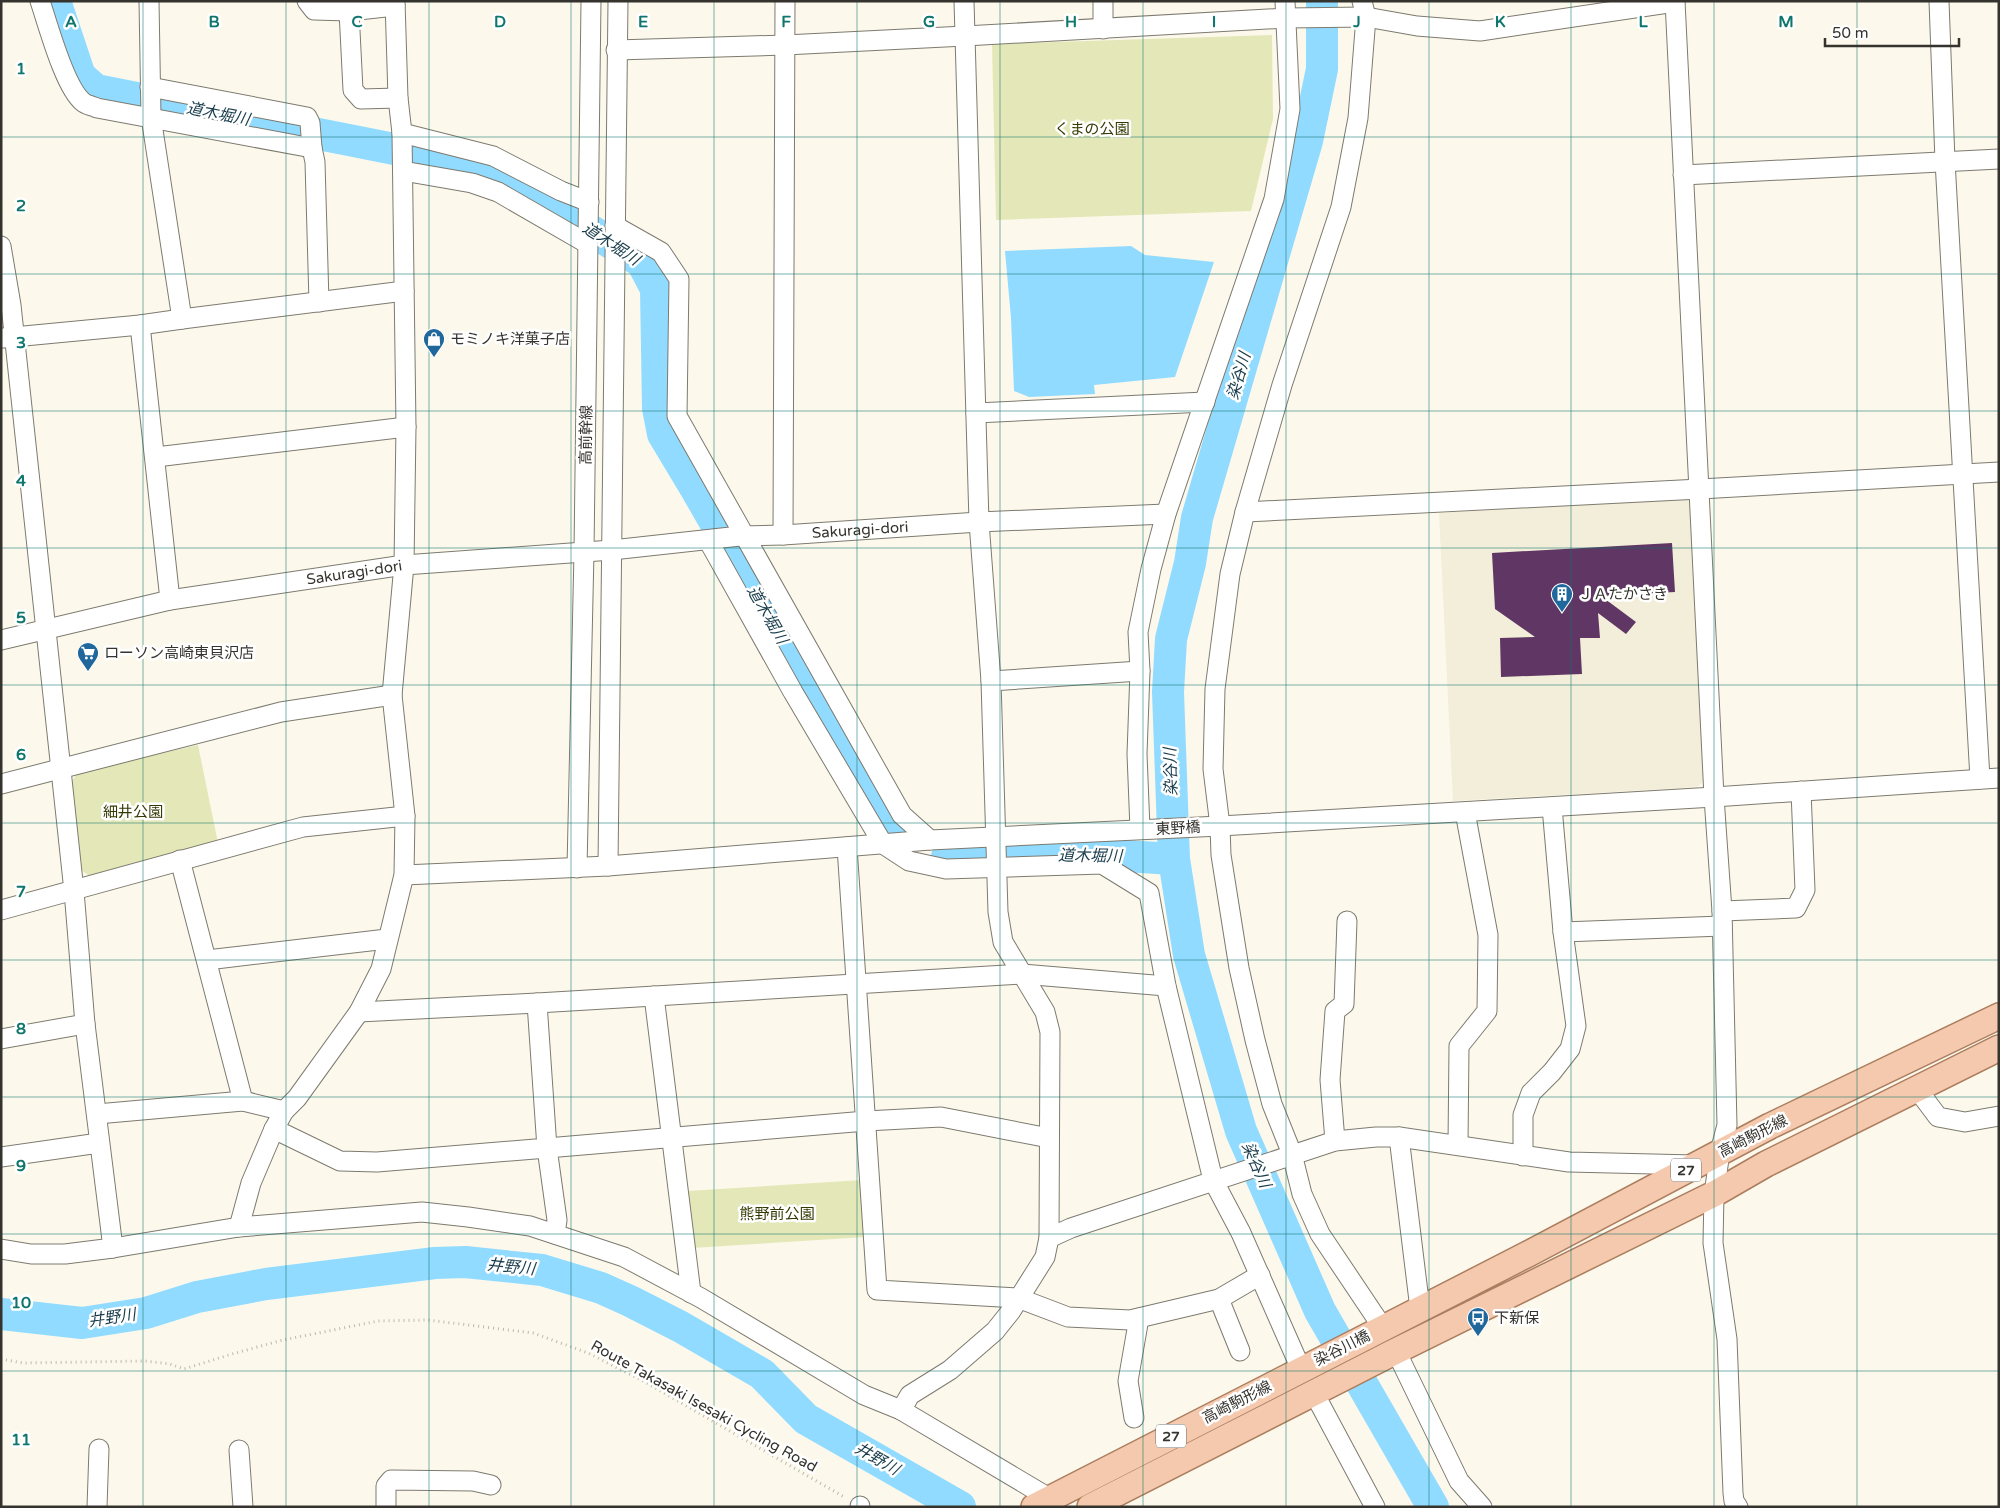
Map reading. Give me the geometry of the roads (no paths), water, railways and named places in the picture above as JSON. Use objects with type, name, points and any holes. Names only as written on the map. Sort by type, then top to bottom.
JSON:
[{"type":"main road","name":"高崎駒形線","points":[[1380,1329],[1770,1126],[1999,1016]]},
{"type":"main road","name":"高崎駒形線","points":[[1393,1352],[1548,1274],[1714,1194],[1766,1164],[1999,1048]]},
{"type":"main road","name":"染谷川橋","points":[[1304,1368],[1380,1329]]},
{"type":"main road","name":"染谷川橋","points":[[1319,1391],[1393,1352]]},
{"type":"main road","name":"高崎駒形線","points":[[1042,1503],[1304,1368]]},
{"type":"main road","name":"高崎駒形線","points":[[1090,1507],[1319,1391]]},
{"type":"street","points":[[40,1],[64,70],[74,92],[83,102],[97,108],[311,145]]},
{"type":"street","points":[[149,1],[151,117],[182,318]]},
{"type":"street","points":[[239,1227],[251,1183],[274,1129],[284,1111],[297,1098],[359,1012],[381,969],[404,875],[405,816],[392,695],[404,565],[406,427],[403,171],[402,134],[398,98],[395,4],[349,12],[314,10],[307,1]]},
{"type":"street","name":"高前幹線","points":[[577,868],[584,552],[591,1]]},
{"type":"street","name":"高前幹線","points":[[608,866],[618,1]]},
{"type":"street","points":[[784,535],[785,1]]},
{"type":"street","points":[[901,1410],[910,1395],[950,1370],[995,1331],[1012,1311],[1018,1298],[1045,1257],[1050,1238],[1050,1032],[1045,1012],[1002,942],[998,912],[991,681],[979,522],[964,1]]},
{"type":"street","points":[[1103,1],[1103,29]]},
{"type":"street","points":[[1939,1],[1945,161],[1963,474],[1990,779]]},
{"type":"street","points":[[616,50],[785,45],[1103,29],[1288,13],[1363,12],[1417,26],[1480,30],[1675,2],[1714,797],[1722,918],[1727,1125],[1720,1152],[1714,1194],[1713,1243],[1727,1339],[1734,1500],[1738,1507]]},
{"type":"street","points":[[349,12],[353,90],[361,99],[398,98]]},
{"type":"street","points":[[1363,12],[1358,118],[1340,207],[1284,377],[1245,512],[1230,574],[1215,689],[1214,827],[1239,968],[1253,1031],[1272,1104],[1288,1155],[1302,1194],[1320,1234],[1380,1329]]},
{"type":"street","points":[[1144,830],[1137,754],[1140,671],[1138,632],[1151,569],[1166,514],[1274,199],[1288,129],[1290,109],[1288,13]]},
{"type":"street","points":[[150,87],[307,117],[310,123],[311,145],[315,162],[319,302]]},
{"type":"street","points":[[402,134],[493,156],[561,192],[589,202]]},
{"type":"street","points":[[1683,174],[1999,159]]},
{"type":"street","points":[[403,171],[472,184],[498,192],[588,244]]},
{"type":"street","points":[[615,226],[661,252],[679,279],[677,416],[902,815],[930,840]]},
{"type":"street","points":[[1,246],[8,338],[45,628],[74,891],[85,1024],[112,1248]]},
{"type":"street","points":[[8,338],[140,325],[182,318],[404,292]]},
{"type":"street","points":[[140,325],[156,457],[170,600]]},
{"type":"street","points":[[976,413],[1204,402]]},
{"type":"street","points":[[156,457],[406,427]]},
{"type":"street","points":[[1245,512],[1999,472]]},
{"type":"street","name":"Sakuragi-dori","points":[[1,640],[45,628],[170,600],[404,565],[612,550],[743,536],[979,522],[1166,514]]},
{"type":"street","points":[[710,539],[798,701],[883,844],[909,861],[946,869],[1102,864],[1149,893],[1166,986],[1217,1179],[1304,1368]]},
{"type":"street","points":[[991,681],[1140,671]]},
{"type":"street","points":[[1,784],[281,712],[392,695]]},
{"type":"street","name":"東野橋","points":[[404,875],[577,868],[930,840],[996,840],[1990,779]]},
{"type":"street","points":[[1563,932],[1722,918],[1796,908],[1805,890],[1801,791]]},
{"type":"street","points":[[1522,1156],[1523,1115],[1532,1094],[1570,1049],[1576,1026],[1563,932],[1552,807]]},
{"type":"street","points":[[1458,1145],[1460,1046],[1487,1011],[1488,935],[1464,812]]},
{"type":"street","points":[[1,910],[303,827],[405,816]]},
{"type":"street","points":[[847,847],[877,1290],[1018,1298],[1068,1317],[1130,1320],[1218,1299],[1260,1275]]},
{"type":"street","points":[[180,860],[242,1101]]},
{"type":"street","points":[[1334,1141],[1330,1080],[1335,1011],[1344,1004],[1347,921]]},
{"type":"street","points":[[207,960],[387,939]]},
{"type":"street","points":[[359,1012],[1022,974],[1166,986]]},
{"type":"street","points":[[654,996],[670,1138],[691,1293]]},
{"type":"street","points":[[537,1003],[547,1148],[557,1220],[554,1234]]},
{"type":"street","points":[[1,1039],[85,1024]]},
{"type":"street","points":[[1917,1089],[1938,1117],[1965,1122],[1999,1116]]},
{"type":"street","points":[[97,1114],[242,1101],[284,1111]]},
{"type":"street","points":[[274,1129],[340,1161],[377,1162],[866,1121],[941,1117],[1050,1138]]},
{"type":"street","points":[[1050,1238],[1071,1228],[1334,1141],[1376,1137],[1399,1138],[1568,1162],[1697,1164]]},
{"type":"street","points":[[1399,1138],[1420,1309]]},
{"type":"street","points":[[1,1157],[99,1143]]},
{"type":"street","points":[[1,1249],[31,1254],[65,1254],[239,1227],[422,1212],[522,1225],[624,1257],[691,1293],[864,1395],[901,1410],[1042,1503]]},
{"type":"street","points":[[1218,1299],[1240,1350]]},
{"type":"street","points":[[1134,1418],[1128,1382],[1139,1318]]},
{"type":"street","points":[[1393,1352],[1459,1481],[1482,1507]]},
{"type":"street","points":[[1319,1391],[1374,1507]]},
{"type":"street","points":[[97,1507],[99,1449]]},
{"type":"street","points":[[239,1450],[243,1507]]},
{"type":"street","points":[[386,1507],[386,1486],[391,1480],[473,1482],[492,1485]]},
{"type":"water","points":[[1131,246],[1145,255],[1214,262],[1175,377],[1094,385],[1095,394],[1029,397],[1014,391],[1011,318],[1005,251]]},
{"type":"waterway","name":"道木堀川","points":[[55,1],[80,76],[96,90],[465,163],[505,178],[642,262],[656,289],[658,408],[663,434],[889,825],[898,832]]},
{"type":"waterway","name":"染谷川","points":[[1322,1],[1322,69],[1307,141],[1197,518],[1190,563],[1171,639],[1168,692],[1174,859],[1189,955],[1241,1131],[1320,1311],[1433,1507]]},
{"type":"waterway","name":"道木堀川","points":[[947,857],[1108,855],[1174,859]]},
{"type":"waterway","name":"井野川","points":[[1,1314],[82,1323],[146,1313],[197,1297],[266,1284],[435,1263],[465,1262],[542,1270],[601,1288],[681,1327],[762,1374],[806,1419],[960,1507]]},
{"type":"place","name":"モミノキ洋菓子店","points":[[434,358]]},
{"type":"place","name":"ＪＡたかさき","points":[[1562,613]]},
{"type":"place","name":"ローソン高崎東貝沢店","points":[[88,672]]},
{"type":"place","name":"下新保","points":[[1478,1337]]},
{"type":"park label","name":"くまの公園","points":[[1092,129]]},
{"type":"park label","name":"細井公園","points":[[133,812]]},
{"type":"park label","name":"熊野前公園","points":[[777,1214]]}]
